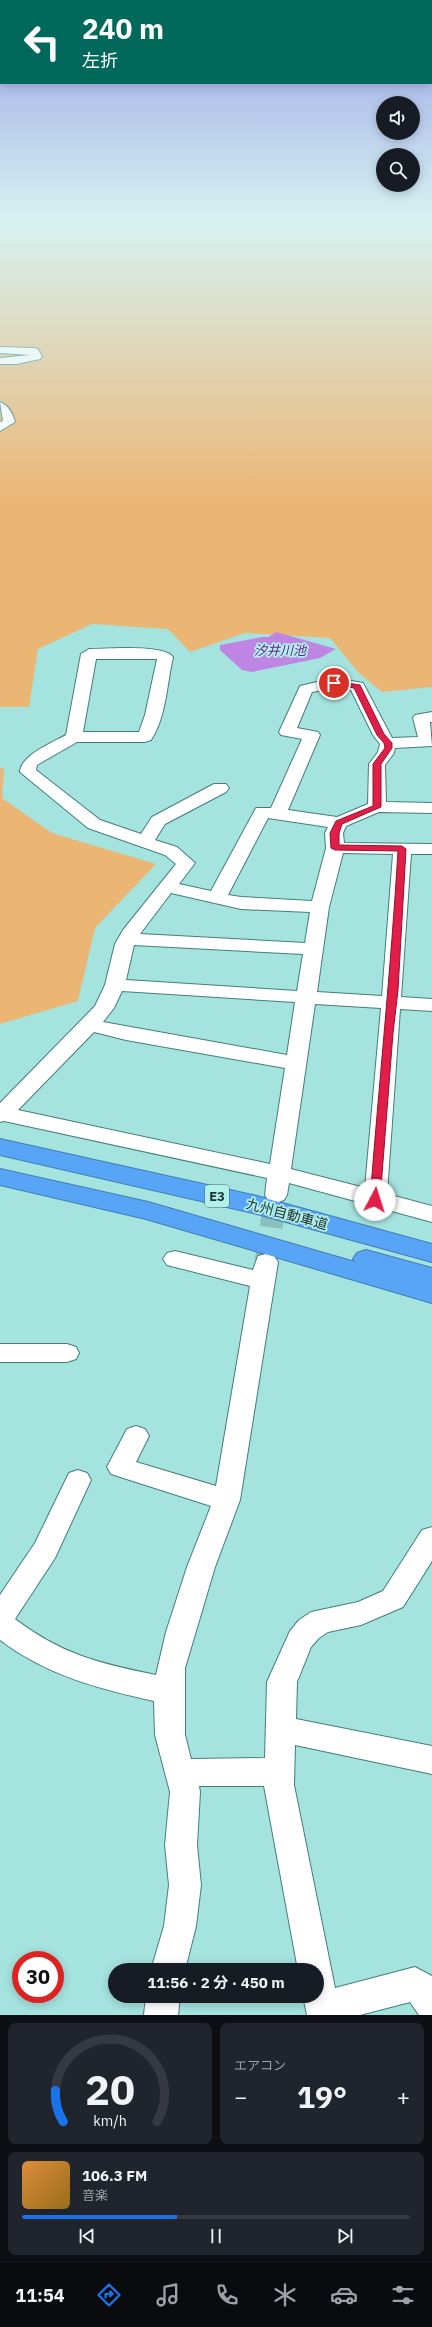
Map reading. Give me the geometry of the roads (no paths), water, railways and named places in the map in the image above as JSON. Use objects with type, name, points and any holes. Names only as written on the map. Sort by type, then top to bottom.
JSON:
[{"type":"highway","name":"九州自動車道","points":[[0,1147],[257,1205],[432,1253]]},
{"type":"highway","name":"九州自動車道","points":[[0,1171],[208,1218],[432,1276]]},
{"type":"highway","points":[[0,1177],[148,1211],[432,1294]]},
{"type":"street","points":[[0,350],[30,350],[34,351],[36,357],[17,361],[0,361]]},
{"type":"street","points":[[0,406],[7,415],[9,422],[0,427]]},
{"type":"street","points":[[1,1113],[90,1025],[104,1008],[115,985],[127,939],[132,930],[186,863],[171,851],[94,824],[28,772],[28,767],[31,762],[74,737],[145,737],[153,715],[165,657],[157,654],[89,654],[74,737]]},
{"type":"street","points":[[278,813],[312,735],[287,732],[306,689],[334,683],[357,686],[381,735],[388,743]]},
{"type":"street","points":[[388,743],[429,741],[421,718],[432,717]]},
{"type":"street","points":[[377,807],[377,764],[386,753],[388,743]]},
{"type":"street","points":[[145,842],[158,821],[220,788]]},
{"type":"street","points":[[217,898],[262,812],[278,813],[339,823],[377,807],[432,808]]},
{"type":"street","points":[[276,1195],[320,907],[335,848],[334,833],[339,823]]},
{"type":"street","points":[[335,848],[432,849]]},
{"type":"street","points":[[375,1200],[392,1002],[402,849]]},
{"type":"street","points":[[167,887],[241,903],[320,907]]},
{"type":"street","points":[[127,939],[313,949]]},
{"type":"street","points":[[115,985],[432,1005]]},
{"type":"street","points":[[90,1025],[126,1034],[295,1063]]},
{"type":"street","points":[[1,1113],[279,1173],[375,1200],[432,1214]]},
{"type":"street","points":[[170,1963],[180,1926],[185,1885],[181,1845],[185,1792],[170,1735],[171,1668],[180,1632],[201,1567],[227,1500],[265,1271],[175,1259]]},
{"type":"street","points":[[0,1353],[67,1352]]},
{"type":"street","points":[[136,1436],[120,1467],[227,1500]]},
{"type":"street","points":[[0,1618],[45,1550],[78,1480]]},
{"type":"street","points":[[314,1963],[296,1881],[279,1785],[282,1682],[300,1640],[308,1629],[321,1621],[361,1613],[393,1599],[432,1538]]},
{"type":"street","points":[[0,1624],[38,1651],[57,1661],[125,1681],[170,1691]]},
{"type":"street","points":[[280,1729],[432,1760]]},
{"type":"street","points":[[181,1774],[207,1771],[279,1772]]},
{"type":"street","points":[[324,2001],[415,1984],[419,1986],[432,2005]]},
{"type":"street","points":[[161,2015],[162,2003]]},
{"type":"water","name":"汐井川池","points":[[276,632],[336,649],[320,658],[252,672],[242,670],[220,650],[220,645],[269,637]]},
{"type":"tunnel","points":[[266,1262],[276,1195]]}]
